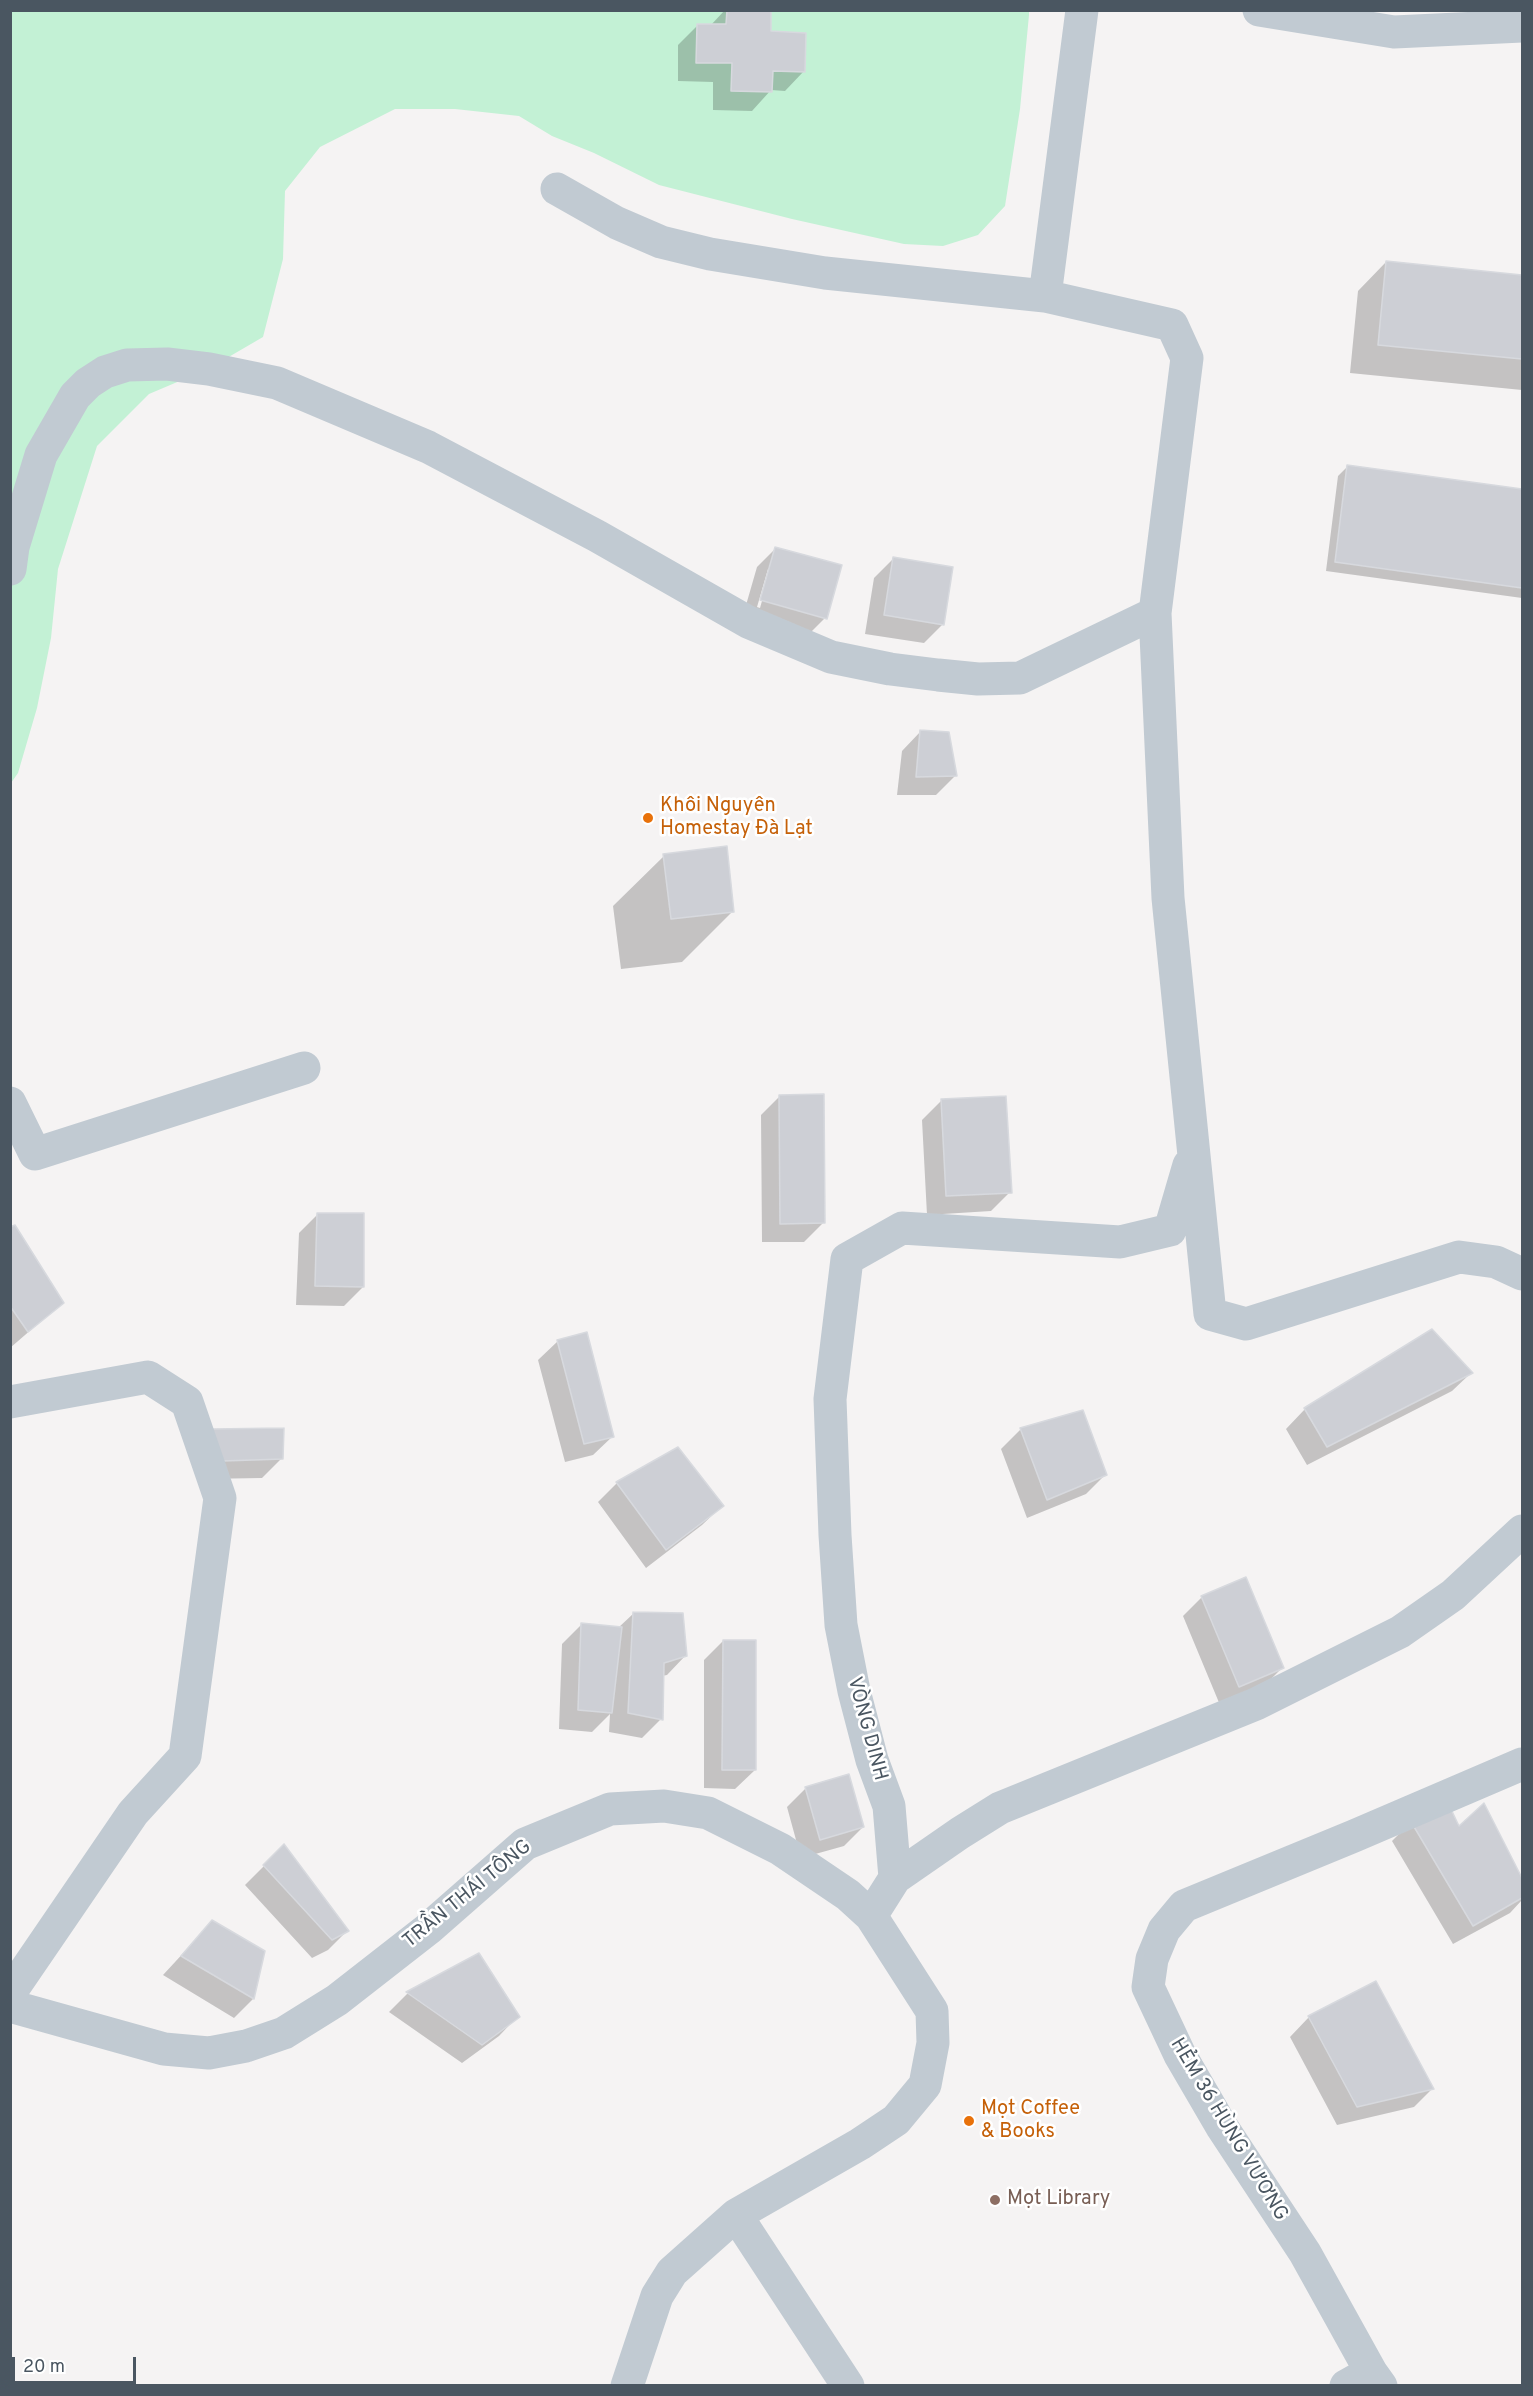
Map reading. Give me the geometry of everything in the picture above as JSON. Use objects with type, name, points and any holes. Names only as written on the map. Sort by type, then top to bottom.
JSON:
[{"type":"street","points":[[1045,296],[1082,10]]},
{"type":"street","points":[[1258,10],[1394,32],[1522,26]]},
{"type":"street","points":[[557,189],[617,224],[661,242],[710,254],[825,273],[1045,296],[1172,325],[1187,358],[1155,613],[1168,898],[1210,1314],[1246,1324],[1459,1257],[1497,1262],[1522,1274]]},
{"type":"street","points":[[10,569],[13,547],[41,455],[75,396],[88,383],[105,372],[128,365],[167,364],[209,369],[277,383],[428,447],[597,536],[748,622],[831,657],[890,669],[938,675],[978,679],[1020,678],[1155,613]]},
{"type":"street","points":[[10,1103],[34,1154],[304,1068]]},
{"type":"street","name":"VÒNG DINH","points":[[895,1878],[888,1806],[866,1737],[841,1625],[830,1399],[847,1259],[902,1228],[1120,1242],[1170,1230],[1193,1151]]},
{"type":"street","points":[[10,1402],[148,1377],[188,1402],[220,1498],[185,1756],[133,1813],[10,1993]]},
{"type":"street","points":[[871,1916],[895,1878],[1000,1808],[1256,1704],[1400,1632],[1453,1595],[1522,1531]]},
{"type":"street","name":"HẺM 36 HÙNG VƯƠNG","points":[[1366,2381],[1305,2253],[1222,2127],[1180,2055],[1148,1987],[1152,1959],[1164,1930],[1184,1906],[1522,1764]]},
{"type":"street","name":"TRẦN THÁI TÔNG","points":[[10,2006],[164,2049],[209,2053],[246,2046],[284,2033],[337,2000],[428,1929],[525,1844],[610,1809],[664,1806],[708,1813],[780,1849],[848,1895],[871,1916],[932,2011],[933,2043],[925,2085],[896,2120],[860,2144],[736,2215],[672,2272],[657,2296],[627,2385]]},
{"type":"street","points":[[736,2215],[848,2385]]},
{"type":"green space","points":[[11,11],[1029,11],[1029,15],[1020,109],[1005,206],[978,235],[943,246],[904,244],[792,219],[659,185],[594,153],[552,136],[519,116],[455,109],[395,109],[320,147],[285,191],[283,259],[263,337],[208,369],[149,394],[97,446],[58,569],[51,638],[37,708],[18,773],[11,783]]},
{"type":"building","points":[[727,10],[771,10],[771,31],[806,33],[805,72],[773,71],[772,92],[731,91],[732,63],[696,63],[697,24],[726,24]]},
{"type":"building","points":[[1386,261],[1522,275],[1522,359],[1378,345]]},
{"type":"building","points":[[1347,465],[1522,489],[1522,588],[1335,562]]},
{"type":"building","points":[[775,547],[842,565],[827,619],[760,600]]},
{"type":"building","points":[[893,557],[953,567],[944,625],[884,615]]},
{"type":"building","points":[[920,730],[949,732],[957,776],[916,777]]},
{"type":"building","points":[[727,846],[734,912],[671,919],[663,854]]},
{"type":"building","points":[[824,1094],[825,1223],[780,1224],[779,1095]]},
{"type":"building","points":[[1006,1096],[1012,1193],[946,1196],[941,1099]]},
{"type":"building","points":[[317,1213],[364,1213],[364,1287],[315,1286]]},
{"type":"building","points":[[15,1225],[64,1303],[28,1332],[10,1306],[10,1227]]},
{"type":"building","points":[[1432,1329],[1473,1373],[1327,1447],[1304,1408]]},
{"type":"building","points":[[587,1332],[614,1437],[584,1444],[557,1340]]},
{"type":"building","points":[[1083,1410],[1107,1475],[1047,1500],[1020,1428]]},
{"type":"building","points":[[284,1428],[283,1459],[222,1461],[212,1429]]},
{"type":"building","points":[[678,1447],[724,1506],[666,1550],[616,1482]]},
{"type":"building","points":[[1246,1577],[1284,1668],[1239,1687],[1201,1596]]},
{"type":"building","points":[[633,1612],[683,1613],[687,1656],[664,1663],[663,1720],[628,1713]]},
{"type":"building","points":[[581,1623],[622,1627],[612,1713],[578,1710]]},
{"type":"building","points":[[723,1640],[756,1640],[756,1770],[722,1770]]},
{"type":"building","points":[[849,1774],[864,1827],[820,1840],[805,1787]]},
{"type":"building","points":[[1484,1803],[1522,1878],[1522,1898],[1473,1926],[1410,1820],[1449,1805],[1459,1826]]},
{"type":"building","points":[[284,1844],[349,1931],[332,1940],[263,1865]]},
{"type":"building","points":[[212,1920],[265,1951],[254,1999],[181,1956]]},
{"type":"building","points":[[479,1953],[520,2017],[482,2045],[406,1992]]},
{"type":"building","points":[[1376,1981],[1434,2089],[1357,2107],[1308,2016]]},
{"type":"place","name":"Khôi Nguyên Homestay Đà Lạt","points":[[648,818]]},
{"type":"place","name":"Mọt Coffee & Books","points":[[969,2121]]},
{"type":"place","name":"Mọt Library","points":[[995,2200]]}]
